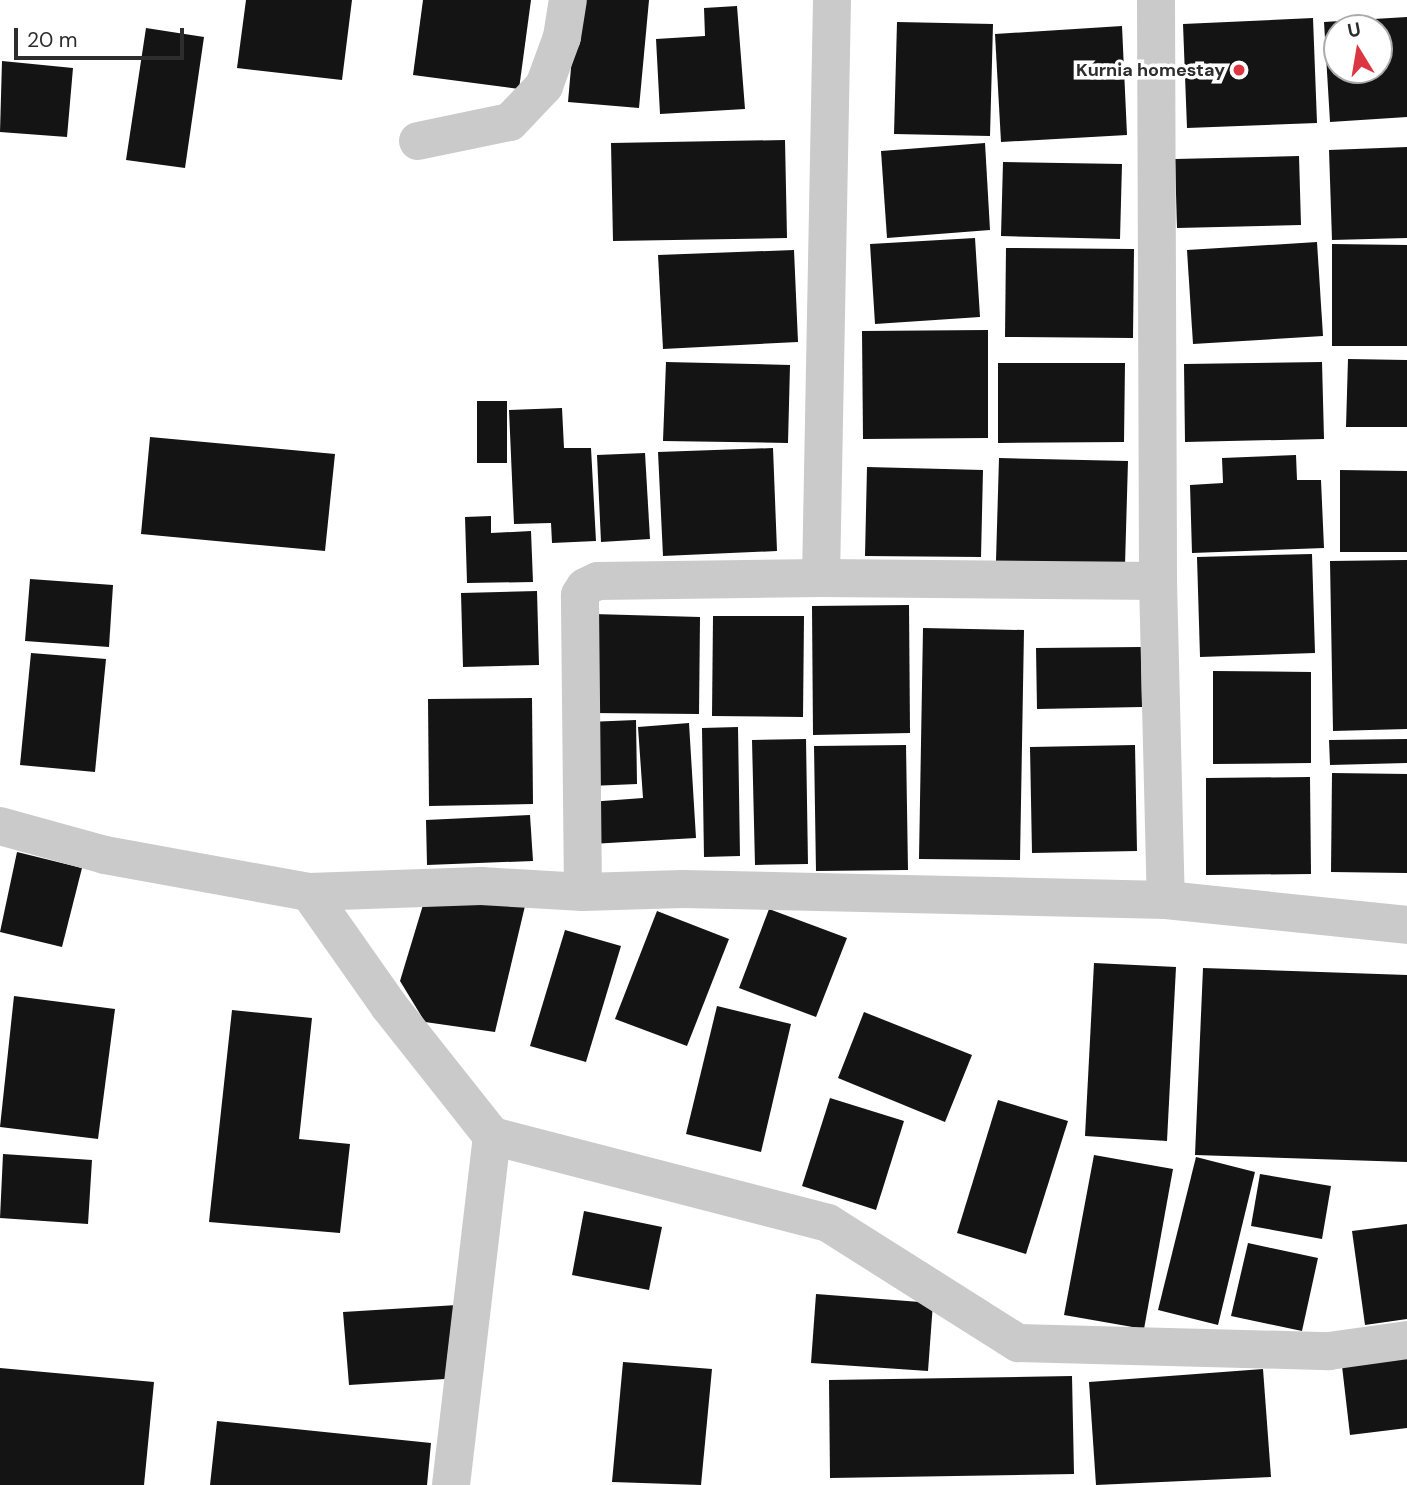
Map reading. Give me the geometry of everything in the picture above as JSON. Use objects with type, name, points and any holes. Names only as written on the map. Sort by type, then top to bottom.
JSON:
[{"type":"street","points":[[418,141],[510,122],[544,86],[562,37],[568,0]]},
{"type":"street","points":[[821,578],[832,0]]},
{"type":"street","points":[[1156,0],[1158,581],[1166,900]]},
{"type":"street","points":[[583,892],[580,595],[585,587],[598,581],[821,578],[1158,581]]},
{"type":"street","points":[[0,826],[105,855],[309,892],[481,886],[583,892],[683,889],[1166,900],[1407,925]]},
{"type":"street","points":[[309,892],[389,1006],[492,1136],[828,1223],[1017,1343],[1329,1351],[1407,1340]]},
{"type":"street","points":[[451,1485],[492,1136]]},
{"type":"building","points":[[246,0],[352,0],[342,80],[237,68]]},
{"type":"building","points":[[423,0],[531,0],[519,89],[413,75]]},
{"type":"building","points":[[577,0],[649,0],[639,108],[568,102]]},
{"type":"building","points":[[737,6],[745,109],[660,114],[656,39],[705,36],[704,8]]},
{"type":"building","points":[[1407,17],[1407,117],[1330,122],[1328,84],[1393,84],[1393,18]]},
{"type":"building","points":[[1313,18],[1317,123],[1187,128],[1183,24]]},
{"type":"building","points":[[897,22],[993,24],[990,136],[894,134]]},
{"type":"building","points":[[1122,26],[1127,135],[1001,142],[995,34]]},
{"type":"building","points":[[146,28],[204,37],[185,168],[126,160]]},
{"type":"building","points":[[2,61],[73,68],[67,137],[0,132]]},
{"type":"building","points":[[785,140],[787,238],[613,241],[611,143]]},
{"type":"building","points":[[985,143],[990,230],[887,238],[881,151]]},
{"type":"building","points":[[1407,147],[1407,238],[1332,240],[1329,150]]},
{"type":"building","points":[[1299,156],[1301,225],[1177,228],[1175,159]]},
{"type":"building","points":[[1003,162],[1122,164],[1120,239],[1001,236]]},
{"type":"building","points":[[975,238],[980,317],[875,324],[870,244]]},
{"type":"building","points":[[1317,242],[1323,336],[1193,344],[1187,250]]},
{"type":"building","points":[[1332,244],[1407,245],[1407,346],[1332,346]]},
{"type":"building","points":[[1006,248],[1134,249],[1133,338],[1005,337]]},
{"type":"building","points":[[794,250],[798,342],[663,349],[658,255]]},
{"type":"building","points":[[988,330],[988,438],[863,439],[862,331]]},
{"type":"building","points":[[1348,359],[1407,360],[1407,427],[1346,427]]},
{"type":"building","points":[[666,362],[790,365],[788,443],[663,441]]},
{"type":"building","points":[[1322,362],[1324,439],[1185,442],[1184,364]]},
{"type":"building","points":[[998,363],[1125,363],[1124,442],[998,443]]},
{"type":"building","points":[[477,401],[507,401],[507,463],[477,463]]},
{"type":"building","points":[[562,408],[564,448],[591,448],[596,541],[552,543],[551,523],[514,524],[509,410]]},
{"type":"building","points":[[150,437],[335,454],[325,551],[141,534]]},
{"type":"building","points":[[773,448],[777,551],[663,556],[658,452]]},
{"type":"building","points":[[645,453],[650,539],[601,542],[597,455]]},
{"type":"building","points":[[1296,455],[1297,480],[1321,480],[1324,548],[1192,553],[1190,485],[1223,483],[1222,458]]},
{"type":"building","points":[[999,458],[1128,461],[1125,565],[996,561]]},
{"type":"building","points":[[867,467],[983,470],[981,557],[865,556]]},
{"type":"building","points":[[1340,470],[1407,471],[1407,552],[1340,552]]},
{"type":"building","points":[[491,516],[491,533],[531,531],[533,582],[467,583],[465,517]]},
{"type":"building","points":[[1312,554],[1315,653],[1200,657],[1197,557]]},
{"type":"building","points":[[1407,560],[1407,729],[1333,731],[1330,561]]},
{"type":"building","points":[[30,579],[113,585],[109,647],[25,641]]},
{"type":"building","points":[[537,591],[539,665],[463,667],[461,593]]},
{"type":"building","points":[[909,605],[910,733],[813,735],[812,606]]},
{"type":"building","points":[[593,614],[700,617],[699,714],[592,713]]},
{"type":"building","points":[[713,616],[804,616],[803,717],[712,716]]},
{"type":"building","points":[[923,628],[1024,630],[1020,860],[919,859]]},
{"type":"building","points":[[1141,647],[1142,707],[1037,709],[1036,648]]},
{"type":"building","points":[[31,653],[106,659],[95,772],[20,765]]},
{"type":"building","points":[[1213,671],[1311,672],[1311,763],[1213,764]]},
{"type":"building","points":[[532,698],[533,804],[429,806],[428,699]]},
{"type":"building","points":[[636,720],[637,784],[590,786],[588,722]]},
{"type":"building","points":[[689,723],[696,838],[591,844],[589,802],[643,798],[638,727]]},
{"type":"building","points":[[738,727],[740,856],[704,857],[702,728]]},
{"type":"building","points":[[806,739],[808,864],[755,865],[752,740]]},
{"type":"building","points":[[1407,739],[1407,763],[1330,765],[1329,740]]},
{"type":"building","points":[[906,745],[908,870],[816,871],[814,746]]},
{"type":"building","points":[[1135,745],[1137,851],[1032,853],[1030,747]]},
{"type":"building","points":[[1332,773],[1407,774],[1407,873],[1331,872]]},
{"type":"building","points":[[1310,777],[1311,874],[1206,875],[1206,778]]},
{"type":"building","points":[[530,815],[533,861],[427,865],[426,820]]},
{"type":"building","points":[[17,852],[82,868],[62,947],[0,932]]},
{"type":"building","points":[[494,895],[525,906],[495,1032],[425,1022],[400,981],[423,905]]},
{"type":"building","points":[[769,909],[847,938],[816,1017],[739,988]]},
{"type":"building","points":[[657,911],[729,939],[687,1046],[615,1019]]},
{"type":"building","points":[[565,930],[621,946],[586,1062],[530,1046]]},
{"type":"building","points":[[1094,963],[1176,967],[1167,1141],[1085,1136]]},
{"type":"building","points":[[1203,968],[1407,975],[1407,1162],[1195,1155]]},
{"type":"building","points":[[14,996],[115,1009],[98,1139],[0,1127]]},
{"type":"building","points":[[717,1006],[791,1024],[761,1152],[686,1134]]},
{"type":"building","points":[[232,1010],[312,1018],[299,1139],[350,1144],[340,1233],[209,1222]]},
{"type":"building","points":[[864,1012],[972,1055],[945,1122],[838,1078]]},
{"type":"building","points":[[830,1098],[904,1121],[876,1210],[802,1186]]},
{"type":"building","points":[[998,1100],[1068,1121],[1026,1254],[957,1233]]},
{"type":"building","points":[[3,1154],[92,1160],[88,1224],[0,1218]]},
{"type":"building","points":[[1094,1155],[1173,1169],[1144,1329],[1064,1315]]},
{"type":"building","points":[[1196,1157],[1255,1172],[1218,1325],[1158,1310]]},
{"type":"building","points":[[1260,1174],[1331,1186],[1322,1239],[1251,1226]]},
{"type":"building","points":[[584,1211],[662,1227],[649,1290],[572,1275]]},
{"type":"building","points":[[1407,1224],[1407,1319],[1365,1325],[1352,1231]]},
{"type":"building","points":[[1248,1243],[1318,1258],[1302,1331],[1231,1316]]},
{"type":"building","points":[[816,1294],[933,1303],[928,1371],[811,1363]]},
{"type":"building","points":[[457,1305],[461,1378],[349,1385],[343,1312]]},
{"type":"building","points":[[1407,1358],[1407,1428],[1350,1435],[1342,1366]]},
{"type":"building","points":[[623,1362],[712,1369],[701,1485],[612,1482]]},
{"type":"building","points":[[0,1368],[154,1382],[144,1485],[0,1485]]},
{"type":"building","points":[[1263,1369],[1271,1477],[1096,1485],[1089,1382]]},
{"type":"building","points":[[1072,1376],[1074,1474],[830,1478],[829,1380]]},
{"type":"building","points":[[217,1421],[431,1443],[427,1485],[210,1485]]},
{"type":"place","name":"Kurnia homestay","points":[[1239,70]]}]
